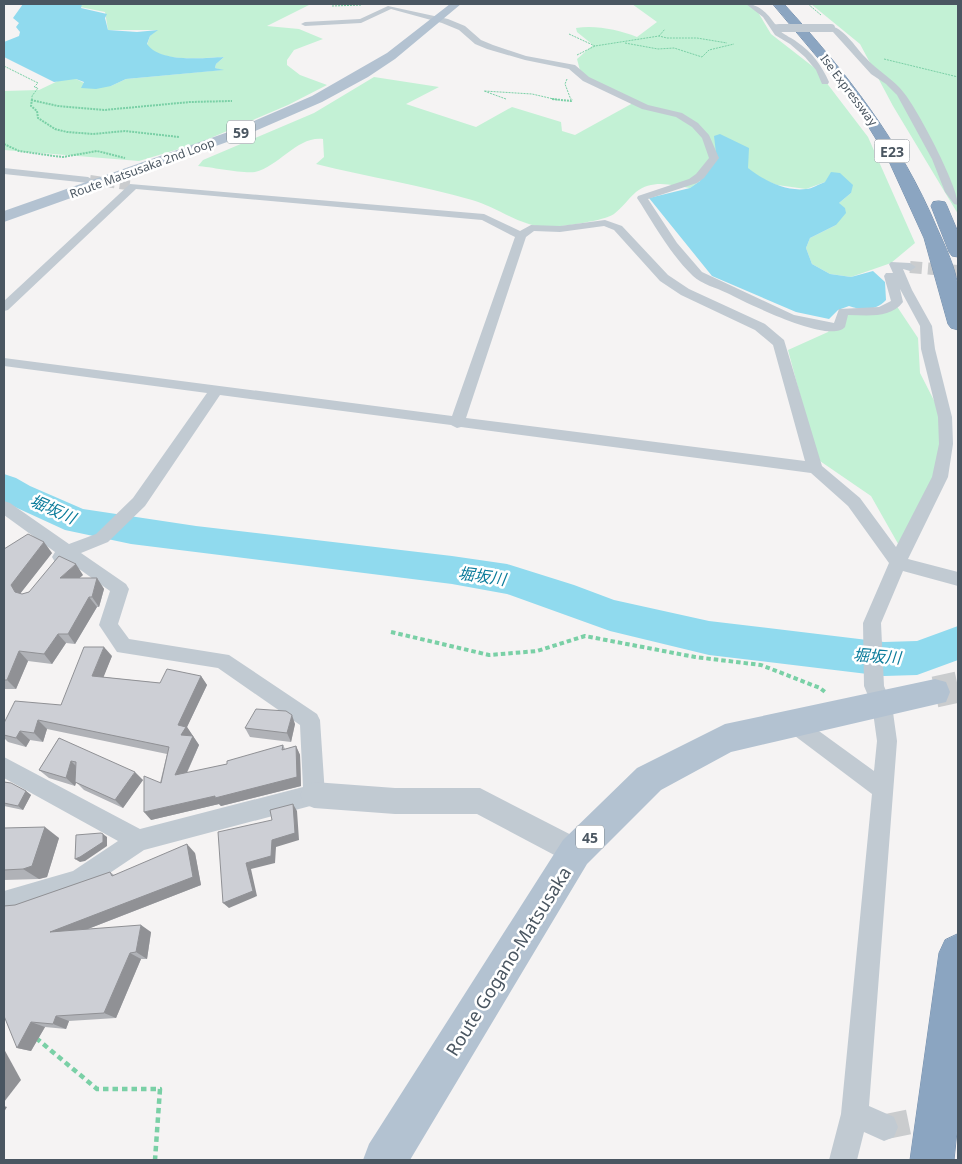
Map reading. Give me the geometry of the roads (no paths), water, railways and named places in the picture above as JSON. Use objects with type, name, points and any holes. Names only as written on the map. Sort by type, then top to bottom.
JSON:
[{"type":"highway","name":"Ise Expressway","points":[[778,4],[842,76],[894,155],[920,207],[934,242],[951,293],[958,324]]},
{"type":"highway","name":"Ise Expressway","points":[[791,4],[856,76],[893,127]]},
{"type":"highway","points":[[933,194],[958,252]]},
{"type":"highway","points":[[932,1160],[958,953]]},
{"type":"main road","name":"Route Matsusaka 2nd Loop","points":[[4,217],[236,134],[317,99],[391,56],[456,4]]},
{"type":"main road","name":"Route Gogano-Matsusaka","points":[[385,1160],[575,852],[649,779],[725,739],[935,692]]},
{"type":"street","points":[[749,4],[766,16],[777,28],[778,34],[800,47],[820,69],[825,82]]},
{"type":"street","points":[[305,24],[361,21],[390,7],[432,17],[462,28],[478,42],[490,47],[525,58],[572,67],[586,79],[645,107],[679,115],[696,125],[706,137],[714,158],[693,181],[642,198],[673,245],[698,275],[790,318],[833,328],[839,327],[842,312],[882,312],[892,308],[897,302],[885,264],[910,267]]},
{"type":"street","points":[[777,28],[831,28],[836,30],[874,72],[889,82],[901,94],[938,160],[950,192],[958,202]]},
{"type":"street","points":[[4,172],[88,180]]},
{"type":"street","points":[[4,307],[134,186],[484,217],[521,236]]},
{"type":"street","points":[[458,422],[521,236],[531,228],[560,229],[605,223],[618,228],[664,278],[686,292],[760,327],[779,343],[815,468],[854,502],[899,564],[958,579]]},
{"type":"street","points":[[843,1160],[855,1114],[887,741],[882,705],[874,686],[872,623],[907,542],[940,477],[946,444],[945,417],[928,349],[926,326],[906,290],[895,264]]},
{"type":"street","points":[[4,362],[815,468]]},
{"type":"street","points":[[52,567],[68,551],[102,538],[139,502],[215,391]]},
{"type":"street","points":[[4,507],[32,536],[68,551],[120,589],[108,625],[124,646],[222,661],[310,720],[314,795]]},
{"type":"street","points":[[794,724],[883,790]]},
{"type":"street","points":[[5,770],[139,840]]},
{"type":"street","points":[[4,903],[78,881],[139,840],[314,795],[395,801],[480,801],[575,852]]},
{"type":"street","points":[[855,1114],[884,1127]]},
{"type":"water","points":[[23,4],[82,4],[81,8],[107,14],[105,18],[108,30],[137,32],[158,30],[150,36],[147,44],[153,50],[172,57],[224,57],[216,64],[215,68],[224,70],[126,79],[111,86],[96,89],[81,88],[84,82],[76,79],[54,82],[4,57],[4,42],[19,36],[20,32],[16,27],[19,23],[13,18]]},
{"type":"water","points":[[720,134],[749,148],[748,168],[775,184],[791,189],[808,189],[825,182],[831,172],[840,173],[853,185],[851,193],[839,203],[845,208],[846,213],[836,225],[810,238],[806,248],[812,264],[830,274],[851,277],[873,271],[885,282],[886,300],[882,304],[869,309],[849,306],[838,310],[829,319],[796,312],[712,276],[649,198],[690,188],[700,181],[702,173],[716,153],[714,136]]},
{"type":"waterway","name":"堀坂川","points":[[4,486],[18,495],[77,521],[196,540],[452,570],[507,579],[561,596],[610,615],[709,638],[884,659],[917,658],[958,643]]},
{"type":"tunnel","points":[[90,180],[134,186]]},
{"type":"tunnel","points":[[910,267],[958,271]]},
{"type":"tunnel","points":[[935,692],[958,687]]},
{"type":"tunnel","points":[[884,1127],[958,1112]]}]
